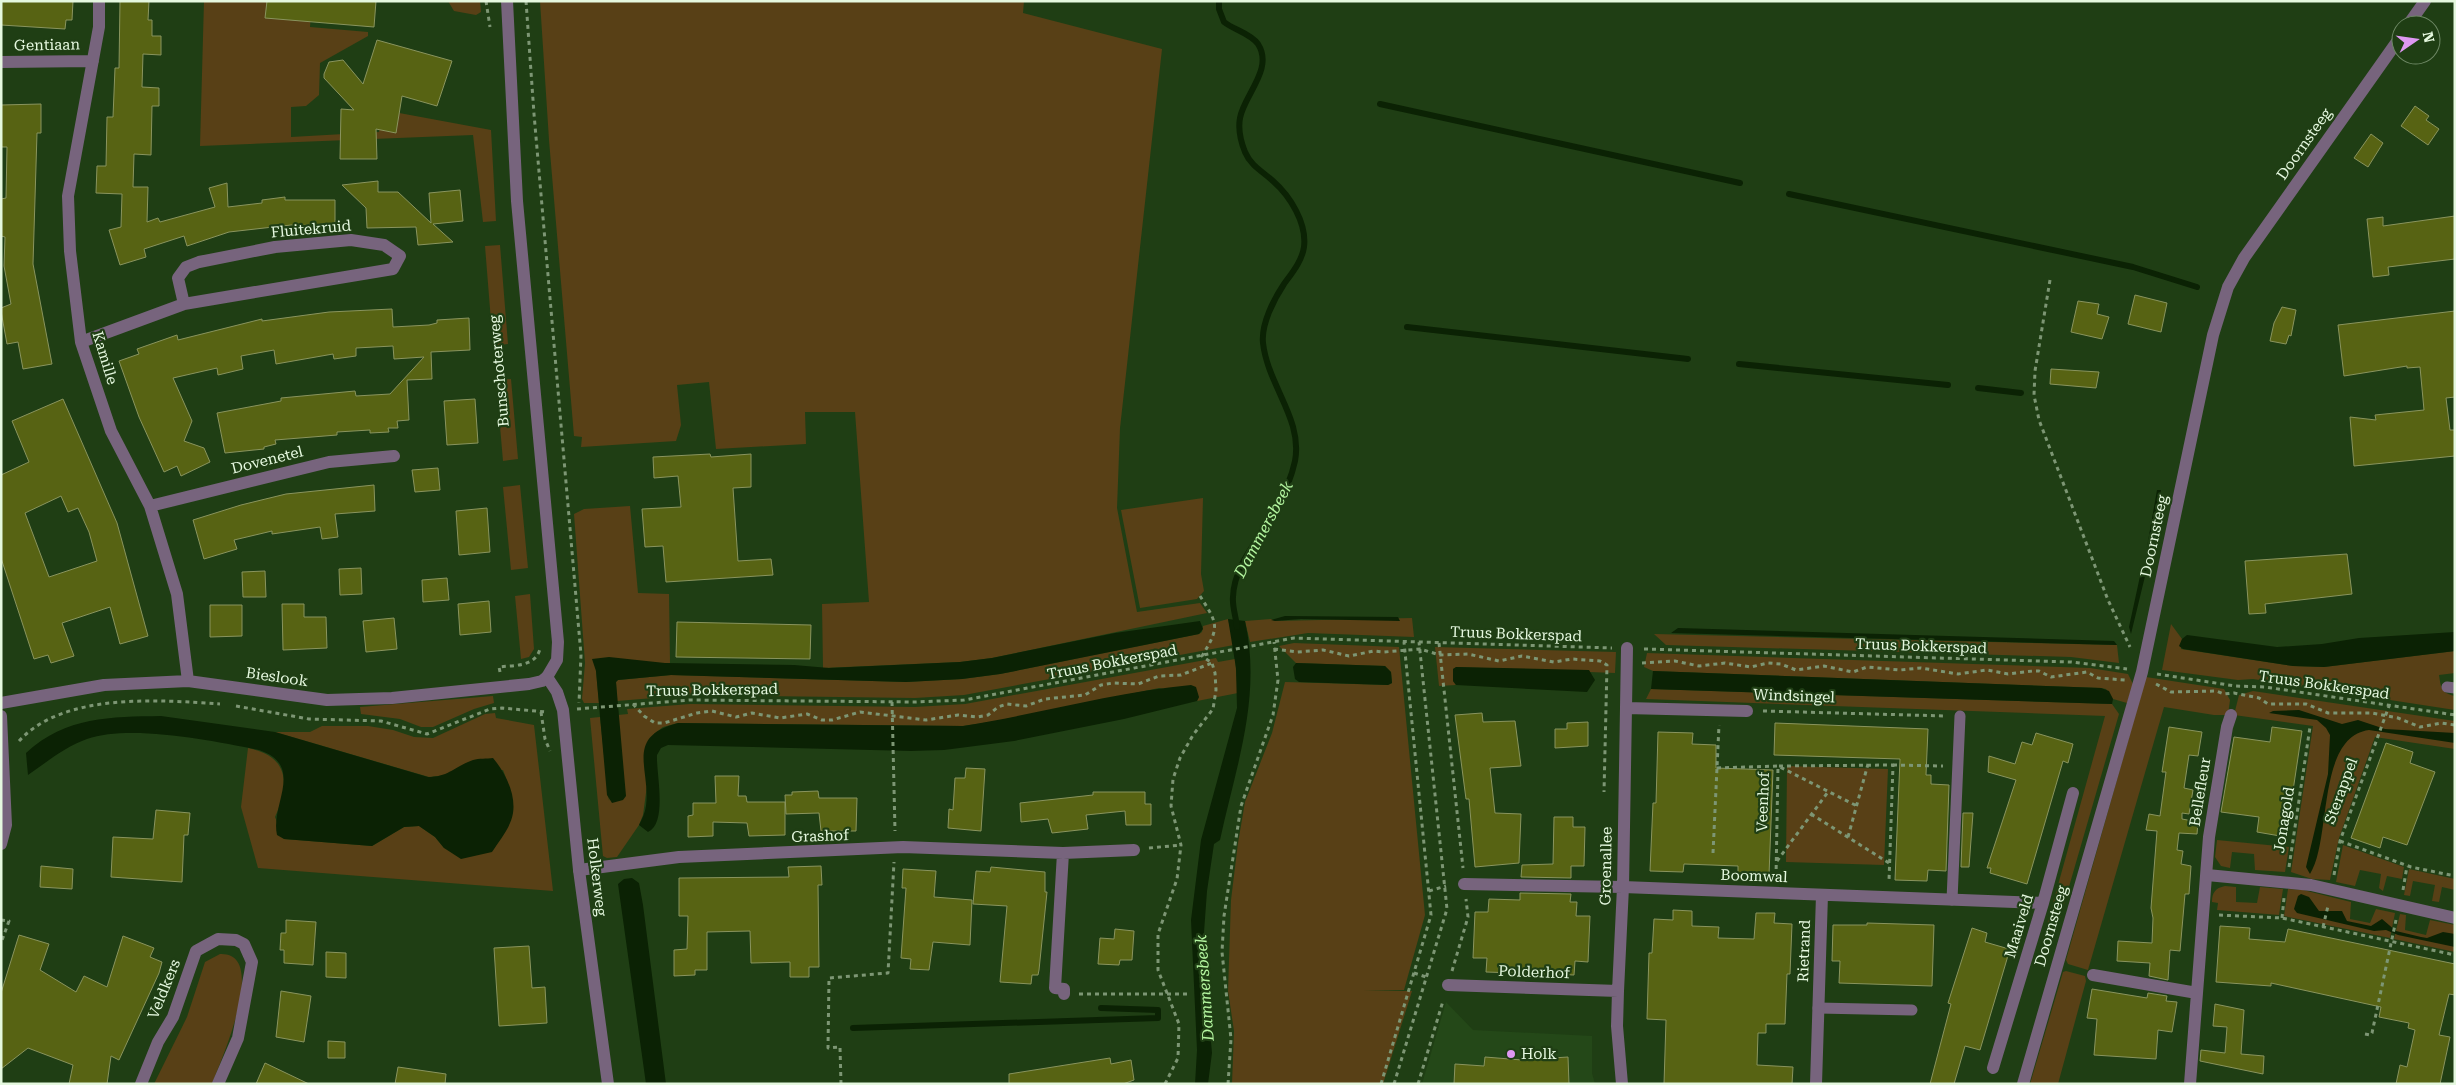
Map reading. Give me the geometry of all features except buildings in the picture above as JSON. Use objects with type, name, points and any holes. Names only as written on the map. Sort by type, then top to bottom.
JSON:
[{"type":"street","name":"Kamille","points":[[99,1],[99,27],[68,196],[70,251],[81,342],[111,431],[150,506],[177,594],[188,681]]},
{"type":"street","points":[[507,1],[518,209],[558,642],[557,660],[547,677]]},
{"type":"street","points":[[2415,15],[2425,1]]},
{"type":"street","name":"Doornsteeg","points":[[2023,1084],[2141,677],[2213,335],[2228,288],[2244,258],[2391,50]]},
{"type":"street","name":"Gentiaan","points":[[1,62],[92,61]]},
{"type":"street","name":"Fluitekruid","points":[[81,342],[184,304],[393,269],[400,256],[384,245],[351,240],[276,246],[198,262],[186,267],[178,278],[184,304]]},
{"type":"street","name":"Dovenetel","points":[[150,506],[329,462],[394,456]]},
{"type":"street","name":"Groenallee","points":[[1622,1084],[1617,1026],[1623,888],[1627,648]]},
{"type":"street","name":"Bieslook","points":[[1,703],[104,685],[188,681],[327,700],[384,698],[537,683],[547,677]]},
{"type":"street","name":"Holkerweg","points":[[547,677],[557,692],[562,710],[579,870],[608,1084]]},
{"type":"street","name":"Windsingel","points":[[1626,708],[1747,711]]},
{"type":"street","name":"Bellefleur","points":[[2190,1084],[2209,838],[2227,727],[2231,715]]},
{"type":"street","points":[[1,716],[6,825],[1,844]]},
{"type":"street","name":"Maaiveld","points":[[1993,1068],[2043,904],[2073,793]]},
{"type":"street","name":"Grashof","points":[[579,870],[679,857],[895,848],[1063,854],[1134,850]]},
{"type":"street","points":[[1063,854],[1055,988],[1064,988],[1064,994]]},
{"type":"street","points":[[2207,874],[2311,885],[2455,918]]},
{"type":"street","name":"Boomwal","points":[[1464,884],[1775,893],[2043,904]]},
{"type":"street","name":"Rietrand","points":[[1816,1084],[1822,895]]},
{"type":"street","name":"Veldkers","points":[[141,1084],[158,1042],[173,1016],[196,951],[218,939],[236,940],[244,944],[252,962],[238,1038],[218,1084]]},
{"type":"street","points":[[2093,975],[2197,993]]},
{"type":"street","name":"Polderhof","points":[[1450,979],[1618,992]]},
{"type":"lane","points":[[1952,900],[1960,716]]},
{"type":"lane","points":[[1818,1008],[1912,1010]]},
{"type":"path","points":[[486,1],[490,30]]},
{"type":"path","name":"Truus Bokkerspad","points":[[526,1],[581,656],[579,709],[621,704],[690,700],[943,702],[987,697],[1268,643],[1308,638],[2080,662],[2141,677],[2390,705],[2455,715]]},
{"type":"path","points":[[2050,280],[2035,371],[2034,395],[2039,420],[2108,600],[2141,677]]},
{"type":"path","points":[[1166,1084],[1178,1058],[1179,1024],[1158,970],[1158,934],[1177,879],[1181,845],[1171,806],[1173,779],[1180,758],[1193,735],[1213,708],[1216,690],[1215,673],[1212,663],[1202,656],[1215,633],[1214,618],[1200,596]]},
{"type":"path","points":[[502,708],[499,667],[531,662],[538,653],[540,642]]},
{"type":"path","points":[[1228,1084],[1231,1039],[1222,952],[1224,916],[1241,806],[1273,715],[1278,680],[1274,642]]},
{"type":"path","points":[[1381,1084],[1431,915],[1404,642]]},
{"type":"path","points":[[1394,1084],[1446,909],[1419,642]]},
{"type":"path","points":[[1439,643],[1468,917],[1450,979]]},
{"type":"path","points":[[1274,649],[1297,652],[1323,650],[1349,656],[1374,651],[1420,649],[1440,655],[1468,654],[1499,661],[1522,656],[1554,662],[1572,660],[1600,661],[1607,665],[1675,660],[1699,666],[1725,662],[1751,668],[1768,663],[1781,664],[1796,670],[1824,666],[1853,672],[1867,667],[1900,670],[1921,668],[1958,674],[1988,670],[2008,674],[2033,671],[2051,677],[2087,672],[2098,678],[2141,677],[2171,692],[2184,690],[2234,693],[2259,698],[2268,704],[2306,704],[2328,713],[2363,713],[2386,716],[2420,726],[2441,723],[2455,725]]},
{"type":"path","points":[[632,704],[655,723],[664,723],[712,711],[736,716],[752,713],[780,718],[806,714],[822,720],[832,720],[860,712],[926,720],[958,715],[977,717],[988,715],[998,707],[1007,704],[1026,706],[1045,699],[1085,695],[1101,686],[1113,683],[1138,684],[1159,676],[1181,675],[1212,663]]},
{"type":"path","points":[[1604,792],[1607,665]]},
{"type":"path","points":[[4,758],[26,734],[45,720],[74,709],[134,703],[188,702],[225,704]]},
{"type":"path","points":[[842,1084],[840,1047],[828,1048],[828,978],[888,973],[895,848],[892,702]]},
{"type":"path","name":"Sterappel","points":[[2324,925],[2340,841],[2390,705]]},
{"type":"path","points":[[234,706],[309,719],[381,722],[427,734],[478,713],[502,708],[541,712]]},
{"type":"path","points":[[1713,853],[1720,710]]},
{"type":"path","name":"Windsingel","points":[[1747,711],[1960,716]]},
{"type":"path","name":"Jonagold","points":[[2282,918],[2310,726]]},
{"type":"path","points":[[1848,837],[1868,764]]},
{"type":"path","name":"Veenhof","points":[[1775,893],[1778,766],[1868,764],[1958,766]]},
{"type":"path","points":[[1888,897],[1893,765]]},
{"type":"path","points":[[1717,768],[1778,766],[1857,806]]},
{"type":"path","points":[[1776,862],[1828,792]]},
{"type":"path","points":[[1811,814],[1890,864]]},
{"type":"path","points":[[2340,841],[2412,867],[2455,876]]},
{"type":"path","points":[[1134,850],[1181,845]]},
{"type":"path","points":[[2203,914],[2282,918],[2324,925],[2455,955]]},
{"type":"path","points":[[1,920],[9,921],[1,943]]},
{"type":"path","points":[[2365,1034],[2371,1035],[2372,1033],[2395,925]]},
{"type":"path","points":[[1414,973],[1426,977]]},
{"type":"path","points":[[1064,994],[1191,994]]},
{"type":"path","points":[[1418,1084],[1443,1002]]},
{"type":"shaded area","points":[[204,1],[312,1],[310,27],[368,32],[368,36],[320,63],[319,95],[306,106],[291,107],[291,137],[379,132],[383,110],[491,130],[496,221],[483,222],[473,135],[200,146]]},
{"type":"shaded area","points":[[448,1],[480,1],[481,12],[476,15],[454,11]]},
{"type":"shaded area","points":[[540,1],[1024,1],[1023,13],[1162,49],[1120,428],[1117,508],[1137,612],[1200,603],[1207,613],[992,658],[960,662],[823,668],[822,604],[869,602],[855,412],[805,412],[806,444],[716,449],[709,382],[677,385],[681,425],[676,441],[581,447],[582,437],[574,436],[549,140]]},
{"type":"shaded area","points":[[500,245],[508,344],[493,346],[485,246]]},
{"type":"shaded area","points":[[511,379],[518,459],[503,461],[496,380]]},
{"type":"shaded area","points":[[520,485],[528,568],[511,570],[503,487]]},
{"type":"shaded area","points":[[1203,498],[1201,574],[1204,591],[1197,599],[1140,608],[1121,510]]},
{"type":"shaded area","points":[[630,506],[638,593],[669,594],[670,663],[596,671],[599,703],[584,703],[582,699],[585,663],[574,514],[584,509]]},
{"type":"shaded area","points":[[530,594],[534,649],[529,657],[521,659],[515,596]]},
{"type":"shaded area","points":[[1412,618],[1414,637],[1308,633],[1250,642],[1245,621],[1271,619],[1275,621]]},
{"type":"shaded area","points":[[1228,619],[1234,645],[964,695],[915,698],[690,695],[617,701],[616,682],[618,680],[671,675],[906,682],[962,679],[1000,674],[1199,634],[1202,632],[1203,626]]},
{"type":"shaded area","points":[[2171,624],[2182,639],[2181,649],[2293,666],[2324,667],[2455,651],[2455,673],[2439,675],[2442,689],[2455,696],[2455,710],[2253,679],[2238,680],[2162,670]]},
{"type":"shaded area","points":[[1654,634],[2117,645],[2119,663],[2071,657],[1666,645]]},
{"type":"shaded area","points":[[1294,643],[1399,647],[1425,915],[1404,990],[1364,991],[1412,991],[1383,1084],[1232,1084],[1234,1031],[1228,991],[1231,900],[1238,843],[1245,802],[1272,733],[1285,682],[1388,685],[1392,683],[1391,672],[1385,666],[1296,663],[1279,646]]},
{"type":"shaded area","points":[[1435,647],[1616,652],[1615,673],[1457,667],[1453,669],[1453,681],[1456,685],[1439,686]]},
{"type":"shaded area","points":[[1647,653],[2090,668],[2128,674],[2133,684],[2127,703],[2113,699],[2106,689],[2101,688],[1653,671],[1644,667]]},
{"type":"shaded area","points":[[1216,658],[1218,662],[1235,659],[1238,693],[1197,701],[1199,697],[1159,688],[1010,719],[963,726],[678,723],[663,727],[654,734],[643,815],[639,825],[617,857],[607,858],[603,856],[590,718],[600,717],[609,801],[619,732],[618,715],[628,714],[627,709],[690,704],[915,707],[965,704]]},
{"type":"shaded area","points":[[2146,677],[2224,689],[2230,700],[2228,715],[2214,715],[2164,707],[2088,970],[2068,964],[2066,960]]},
{"type":"shaded area","points":[[1651,689],[2112,704],[2119,714],[2053,942],[2043,939],[2105,716],[1646,699]]},
{"type":"shaded area","points":[[2253,691],[2455,721],[2455,749],[2375,737],[2339,838],[2330,880],[2312,879],[2291,872],[2313,726],[2234,715],[2239,695]]},
{"type":"shaded area","points":[[493,696],[494,703],[474,709],[433,727],[421,727],[400,719],[361,714],[360,707]]},
{"type":"shaded area","points":[[495,713],[496,718],[534,725],[553,891],[258,868],[241,807],[248,748],[262,752],[279,765],[284,783],[280,805],[275,817],[284,839],[372,846],[404,827],[419,826],[435,837],[444,848],[491,852],[505,830],[512,813],[511,794],[503,770],[457,768],[448,775],[429,777],[275,732],[310,732],[322,726],[368,726],[393,730],[414,737],[433,738],[485,714]]},
{"type":"shaded area","points":[[1787,766],[1888,769],[1884,865],[1786,862]]},
{"type":"shaded area","points":[[2217,840],[2289,847],[2285,872],[2255,870],[2254,854],[2232,852],[2230,868],[2221,866],[2215,857]]},
{"type":"shaded area","points":[[2343,845],[2404,867],[2402,879],[2387,876],[2383,891],[2379,888],[2381,874],[2360,870],[2355,886],[2336,882]]},
{"type":"shaded area","points":[[2409,869],[2455,879],[2455,890],[2442,887],[2439,902],[2432,901],[2435,885],[2413,881],[2410,896],[2404,895]]},
{"type":"shaded area","points":[[2225,886],[2236,887],[2236,902],[2257,903],[2260,887],[2283,889],[2279,915],[2217,910],[2218,903],[2212,902],[2213,896],[2216,890]]},
{"type":"shaded area","points":[[2288,889],[2303,890],[2351,902],[2350,919],[2370,923],[2376,909],[2395,913],[2390,938],[2284,916]]},
{"type":"shaded area","points":[[2400,914],[2406,915],[2405,930],[2426,935],[2430,920],[2455,925],[2455,952],[2394,939]]},
{"type":"shaded area","points":[[220,954],[234,958],[241,970],[242,988],[231,1033],[212,1084],[154,1084],[187,1017],[205,962]]},
{"type":"shaded area","points":[[2066,971],[2085,976],[2086,981],[2058,1084],[2030,1084],[2063,972]]},
{"type":"shaded area","name":"Holk","points":[[1446,1002],[1473,1030],[1592,1036],[1592,1073],[1595,1084],[1422,1084]]},
{"type":"water","points":[[2157,490],[2161,490],[2151,548],[2147,547]]},
{"type":"water","points":[[2142,567],[2147,568],[2131,634],[2129,627]]},
{"type":"water","points":[[1285,616],[1398,617],[1400,621],[1271,620]]},
{"type":"water","points":[[1228,619],[1245,621],[1251,677],[1245,731],[1220,840],[1214,844],[1207,891],[1203,946],[1212,1053],[1208,1084],[1195,1084],[1197,1050],[1191,920],[1201,840],[1237,708],[1236,668]]},
{"type":"water","points":[[1200,621],[1203,629],[1199,634],[1000,674],[962,679],[906,682],[671,675],[618,680],[616,682],[626,796],[623,800],[612,803],[607,795],[596,671],[592,659],[609,657],[665,663],[794,665],[829,668],[960,662],[992,658],[1115,633]]},
{"type":"water","points":[[1678,628],[2114,641],[2117,645],[1671,633]]},
{"type":"water","points":[[2455,632],[2455,651],[2324,667],[2293,666],[2183,649],[2179,646],[2182,639],[2187,635],[2277,647],[2322,644],[2359,638]]},
{"type":"water","points":[[1296,663],[1385,666],[1391,672],[1392,683],[1388,685],[1299,682],[1295,679],[1293,667]]},
{"type":"water","points":[[1456,667],[1589,670],[1595,680],[1587,692],[1456,685],[1453,681],[1453,669]]},
{"type":"water","points":[[1653,671],[2101,688],[2109,691],[2113,699],[2112,704],[1651,689]]},
{"type":"water","points":[[1191,685],[1196,687],[1199,697],[1197,701],[1124,719],[1014,741],[944,750],[911,751],[668,745],[661,748],[657,755],[660,797],[658,819],[654,827],[648,832],[639,825],[646,806],[645,746],[651,737],[661,729],[678,723],[963,726],[1105,698]]},
{"type":"water","points":[[2299,710],[2342,724],[2358,720],[2385,729],[2455,733],[2455,743],[2369,730],[2352,737],[2341,751],[2333,770],[2317,858],[2310,874],[2306,867],[2328,774],[2330,735],[2326,728],[2317,720],[2269,713],[2273,711]]},
{"type":"water","points":[[161,716],[275,732],[428,777],[447,773],[473,760],[493,758],[502,770],[511,791],[513,798],[512,818],[492,852],[461,859],[444,848],[435,837],[419,826],[404,827],[372,846],[284,839],[277,835],[276,823],[284,776],[281,766],[273,757],[259,750],[219,742],[172,736],[126,733],[87,739],[64,750],[28,775],[26,753],[41,741],[57,732],[73,725],[107,718]]},
{"type":"water","points":[[632,878],[639,883],[643,905],[666,1084],[646,1084],[618,884],[624,879]]},
{"type":"water","points":[[2301,894],[2309,897],[2319,911],[2342,911],[2347,921],[2371,926],[2382,919],[2396,931],[2427,938],[2443,932],[2455,934],[2455,947],[2398,935],[2386,930],[2374,931],[2297,913],[2294,909],[2298,896]]},
{"type":"waterway","name":"Dammersbeek","points":[[1219,1],[1219,9],[1224,22],[1255,40],[1262,53],[1260,72],[1239,122],[1241,140],[1247,157],[1279,187],[1291,202],[1300,220],[1304,238],[1301,257],[1272,304],[1263,336],[1266,359],[1294,431],[1295,461],[1289,482],[1279,503],[1237,575],[1233,600],[1237,627]]},
{"type":"waterway","points":[[1380,104],[1740,183]]},
{"type":"waterway","points":[[1789,194],[2133,267],[2197,287]]},
{"type":"waterway","points":[[1407,327],[1688,359]]},
{"type":"waterway","points":[[1739,364],[1948,385]]},
{"type":"waterway","points":[[1978,388],[2021,393]]},
{"type":"waterway","points":[[853,1028],[1158,1018],[1158,1010],[1101,1008]]},
{"type":"place","name":"Holk","points":[[1511,1054]]}]
